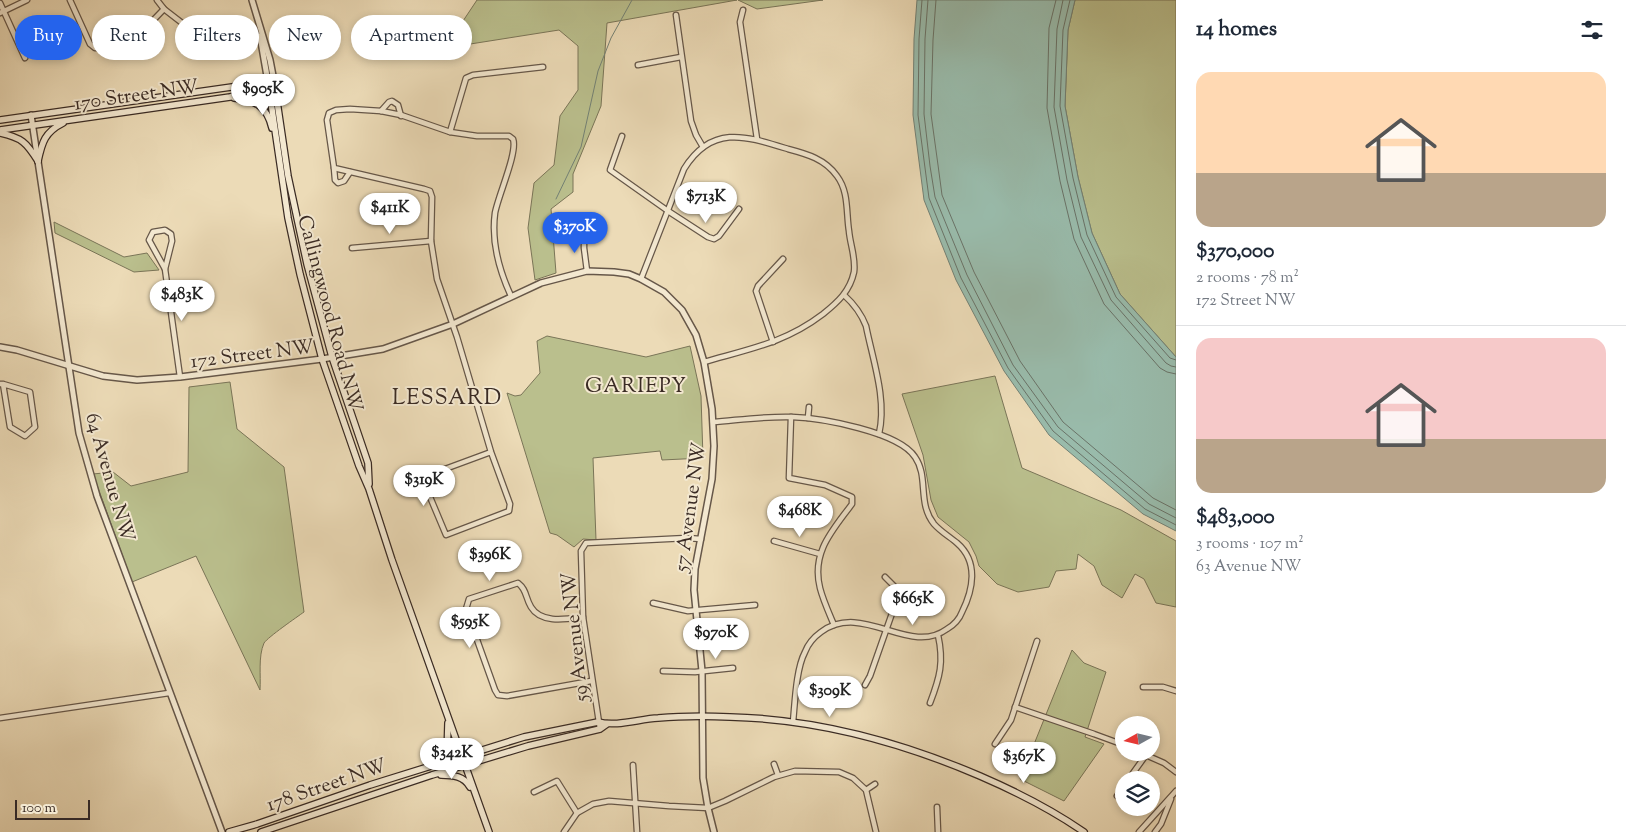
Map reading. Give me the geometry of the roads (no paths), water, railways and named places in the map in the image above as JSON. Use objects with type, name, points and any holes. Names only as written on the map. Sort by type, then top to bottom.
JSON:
[{"type":"main road","name":"Callingwood Road NW","points":[[271,81],[276,140],[288,218],[322,359],[488,832]]},
{"type":"main road","name":"170 Street NW","points":[[0,120],[271,81]]},
{"type":"main road","name":"Callingwood Road NW","points":[[272,89],[307,264],[332,357],[368,463],[369,489]]},
{"type":"main road","name":"170 Street NW","points":[[0,132],[33,125],[230,97],[272,89]]},
{"type":"main road","points":[[230,97],[248,99],[260,105],[272,124],[276,140]]},
{"type":"main road","points":[[38,160],[47,134],[69,120]]},
{"type":"main road","points":[[0,132],[24,141],[38,160]]},
{"type":"main road","points":[[598,722],[606,724],[703,716],[754,718],[792,722],[858,734],[931,756],[1034,801],[1084,832]]},
{"type":"main road","points":[[433,767],[447,755],[448,719]]},
{"type":"main road","name":"178 Street NW","points":[[229,832],[370,785],[544,732],[598,722]]},
{"type":"main road","points":[[600,729],[606,724]]},
{"type":"main road","name":"178 Street NW","points":[[261,832],[432,775],[537,744],[600,729]]},
{"type":"main road","points":[[432,775],[460,777],[468,783],[476,798]]},
{"type":"street","points":[[2,12],[27,0]]},
{"type":"street","points":[[70,0],[90,44],[95,48],[120,46],[137,37],[164,9]]},
{"type":"street","points":[[157,0],[164,9],[175,18]]},
{"type":"street","points":[[252,0],[270,60],[271,81]]},
{"type":"street","points":[[0,4],[15,38]]},
{"type":"street","points":[[743,10],[740,22],[757,139]]},
{"type":"street","points":[[676,15],[691,121],[703,148]]},
{"type":"street","points":[[638,65],[681,57]]},
{"type":"street","points":[[450,132],[466,78],[473,75],[543,67]]},
{"type":"street","points":[[381,111],[392,101],[398,104],[401,116]]},
{"type":"street","points":[[350,172],[344,181],[338,183],[335,180],[327,120],[328,115],[336,110],[363,109],[381,111],[450,132],[477,136],[509,136],[513,139],[514,152],[497,204],[494,228],[498,265],[511,296]]},
{"type":"street","name":"64 Avenue NW","points":[[31,116],[79,433],[96,496],[222,832]]},
{"type":"street","points":[[622,136],[610,170],[708,237],[714,239],[718,236],[740,209]]},
{"type":"street","points":[[641,279],[684,169],[691,158],[717,140],[728,137],[746,137],[813,156],[830,168],[840,180],[845,194],[854,263],[852,279],[844,295],[836,304],[803,328],[773,342],[704,362]]},
{"type":"street","points":[[334,168],[424,189],[430,192],[432,197],[431,241],[437,279],[491,452],[510,504],[509,511],[446,534],[425,485],[426,476],[491,452]]},
{"type":"street","points":[[165,269],[172,241],[171,234],[166,230],[153,232],[149,240],[165,269],[180,377]]},
{"type":"street","points":[[584,236],[587,271]]},
{"type":"street","points":[[352,248],[431,241]]},
{"type":"street","points":[[773,342],[756,291],[758,286],[783,259]]},
{"type":"street","name":"172 Street NW","points":[[0,347],[103,376],[137,380],[180,377],[322,359],[383,348],[452,324],[511,296],[549,281],[587,271],[621,273],[641,279],[664,292],[674,301],[689,321]]},
{"type":"street","points":[[844,295],[856,306],[866,326],[880,394],[882,414],[879,434]]},
{"type":"street","name":"57 Avenue NW","points":[[689,321],[698,341],[704,362],[713,422],[712,479],[694,579],[694,610],[702,671],[703,778],[714,832]]},
{"type":"street","points":[[2,384],[30,392],[35,427],[25,436],[10,427],[2,384]]},
{"type":"street","points":[[808,418],[809,407]]},
{"type":"street","points":[[791,417],[789,478],[825,485],[852,497],[852,504],[828,537],[820,554],[817,569],[820,588],[834,625]]},
{"type":"street","points":[[713,422],[791,417],[808,418],[850,426],[879,434],[903,444],[916,457],[921,472],[923,498],[929,516],[940,530],[960,546],[970,563],[972,581],[962,614],[954,624],[938,635],[914,637],[856,622],[834,625],[814,638],[803,656],[792,722]]},
{"type":"street","name":"59 Avenue NW","points":[[600,729],[583,617],[581,551],[586,543],[700,539]]},
{"type":"street","points":[[774,541],[820,554]]},
{"type":"street","points":[[865,685],[887,629],[896,597],[893,584],[885,577]]},
{"type":"street","points":[[583,617],[558,620],[540,615],[531,608],[524,588],[518,583],[470,599],[466,609],[498,695],[507,696],[592,681]]},
{"type":"street","points":[[653,603],[683,610],[755,605]]},
{"type":"street","points":[[930,703],[941,672],[942,657],[938,635]]},
{"type":"street","points":[[995,744],[1008,726],[1038,641]]},
{"type":"street","points":[[663,671],[702,671],[734,668]]},
{"type":"street","points":[[1142,687],[1163,687],[1176,691]]},
{"type":"street","points":[[0,718],[169,693]]},
{"type":"street","points":[[1015,707],[1115,742]]},
{"type":"street","points":[[1160,761],[1176,772]]},
{"type":"street","points":[[774,764],[778,775]]},
{"type":"street","points":[[633,765],[637,832]]},
{"type":"street","points":[[564,832],[577,813],[593,804],[609,801],[708,808],[778,775],[795,771],[839,772],[853,778],[866,790],[876,832]]},
{"type":"street","points":[[534,792],[557,781],[577,813]]},
{"type":"street","points":[[866,790],[875,784]]},
{"type":"street","points":[[1155,832],[1161,824],[1176,791]]},
{"type":"street","points":[[1139,832],[1151,817],[1172,798]]},
{"type":"street","points":[[937,807],[938,832]]},
{"type":"water","points":[[917,0],[1075,0],[1068,30],[1065,106],[1078,177],[1092,233],[1120,294],[1176,357],[1176,531],[1143,514],[1049,435],[1004,371],[956,280],[924,200],[913,115],[914,39]]},
{"type":"waterway","points":[[556,199],[581,147],[598,71],[611,38],[632,0]]},
{"type":"district","name":"GARIEPY","points":[[636,385]]},
{"type":"district","name":"LESSARD","points":[[447,396]]}]
